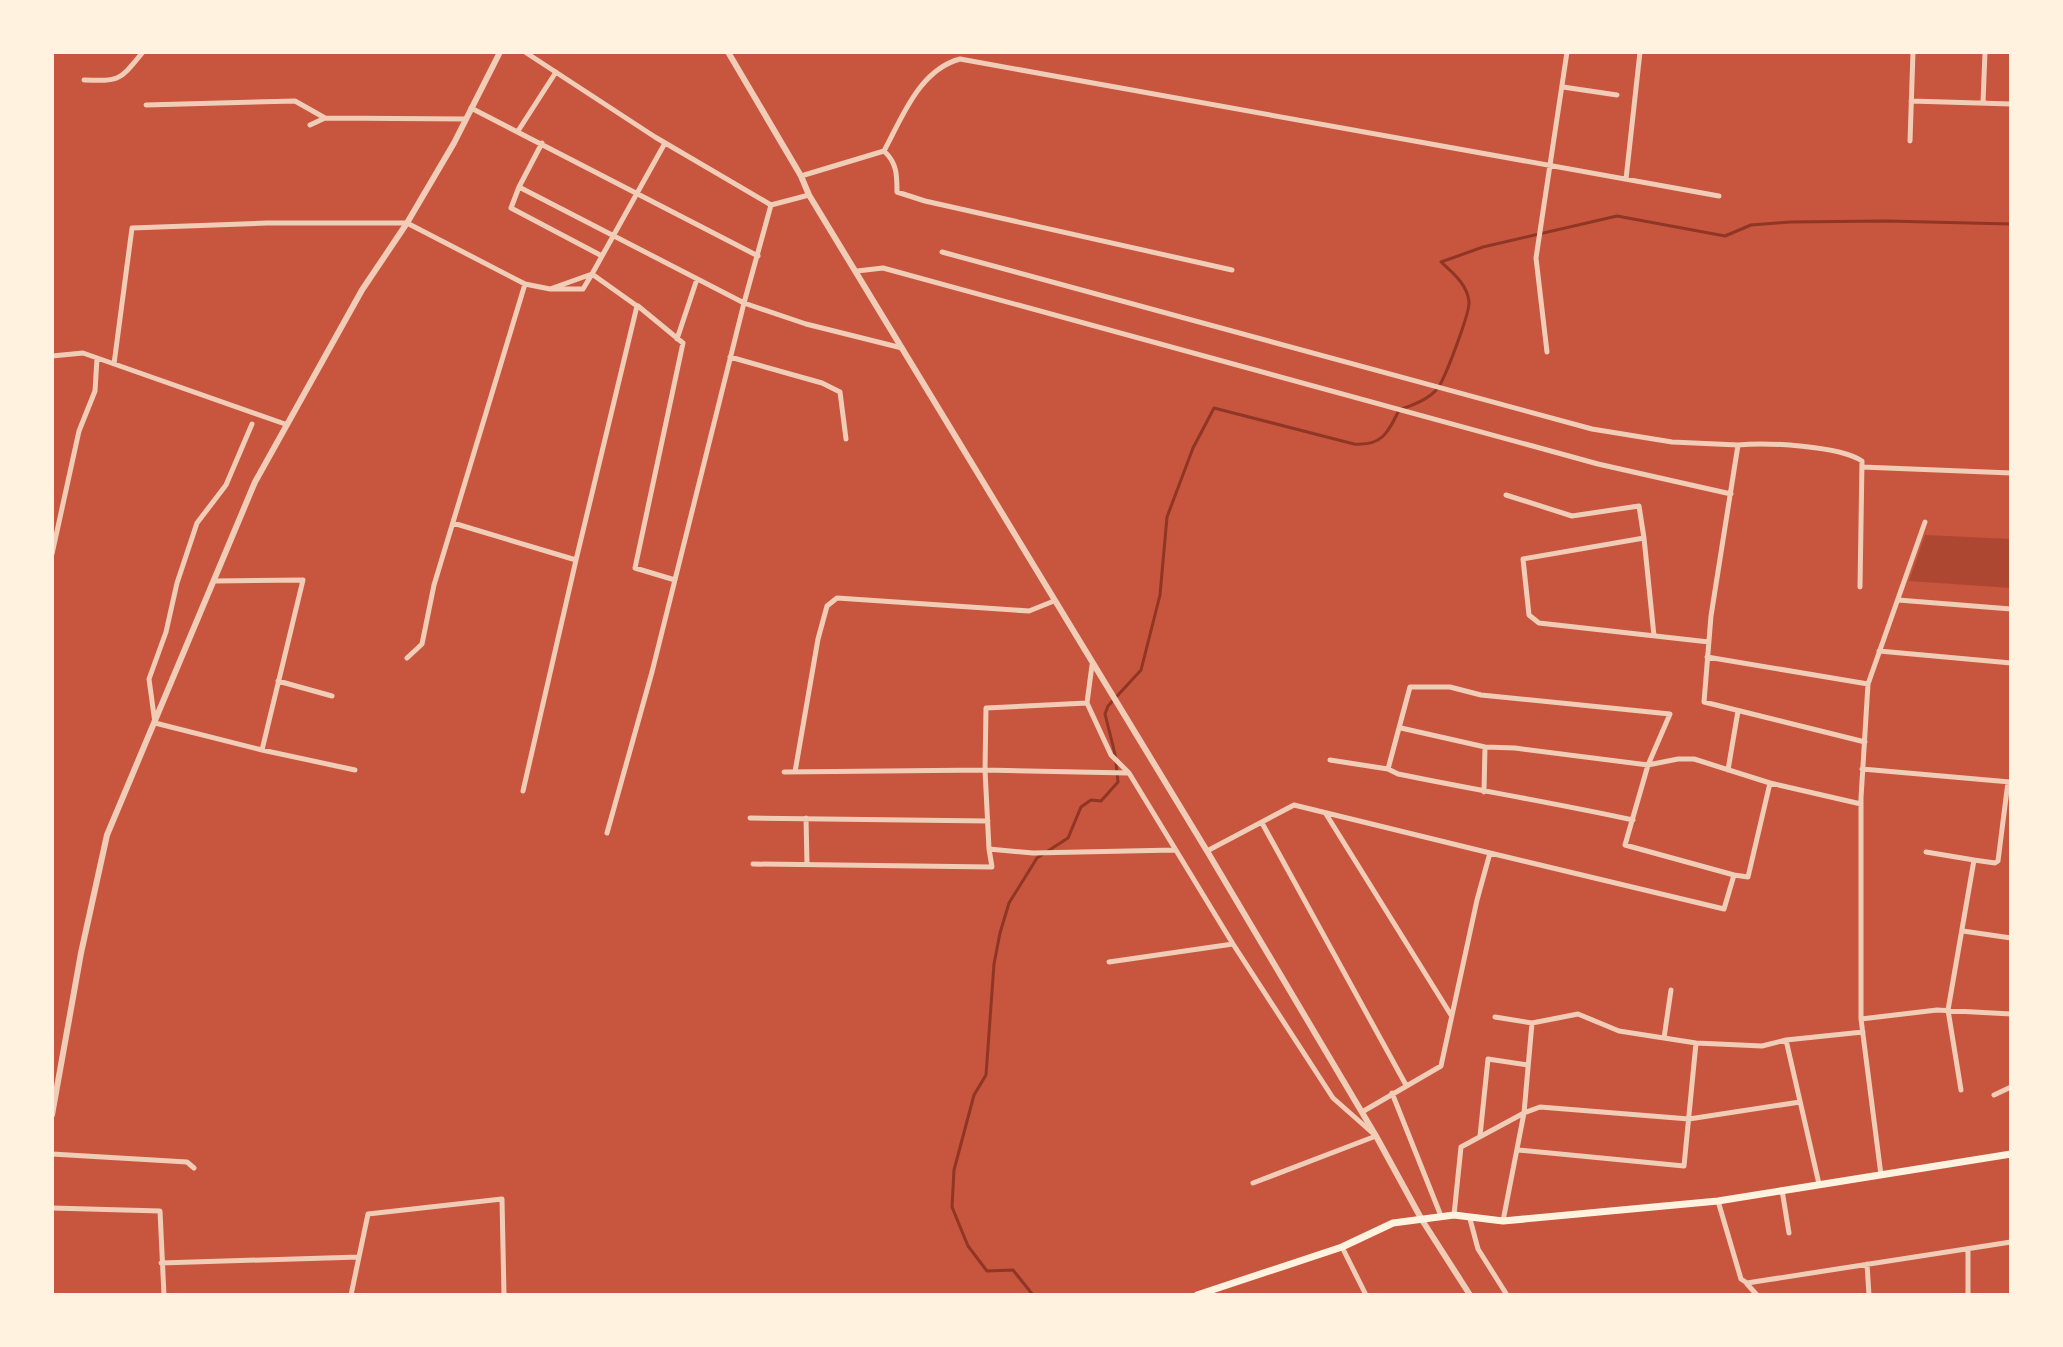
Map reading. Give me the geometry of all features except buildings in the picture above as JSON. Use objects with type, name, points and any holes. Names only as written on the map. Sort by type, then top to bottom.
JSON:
[{"type":"main road","points":[[1197,1295],[1342,1247],[1393,1223],[1454,1215],[1503,1221],[1718,1201],[2011,1154]]},
{"type":"street","points":[[84,80],[114,80],[123,76],[143,52]]},
{"type":"street","points":[[52,1115],[81,953],[107,835],[255,482],[362,290],[407,223],[500,52]]},
{"type":"street","points":[[525,52],[665,143],[771,205],[809,195]]},
{"type":"street","points":[[728,52],[801,176],[809,195],[1207,851],[1376,1136],[1422,1220],[1470,1295]]},
{"type":"street","points":[[1547,352],[1536,258],[1567,52]]},
{"type":"street","points":[[1626,179],[1640,52]]},
{"type":"street","points":[[1910,141],[1913,52]]},
{"type":"street","points":[[1983,103],[1985,52]]},
{"type":"street","points":[[801,176],[884,151],[913,95],[937,71],[960,59],[1719,196]]},
{"type":"street","points":[[518,131],[557,71]]},
{"type":"street","points":[[1563,87],[1617,95]]},
{"type":"street","points":[[146,105],[295,101],[325,118]]},
{"type":"street","points":[[1911,101],[2011,104]]},
{"type":"street","points":[[471,108],[758,256]]},
{"type":"street","points":[[310,125],[325,118],[466,119]]},
{"type":"street","points":[[542,143],[511,208],[602,256]]},
{"type":"street","points":[[114,364],[132,228],[267,223],[407,223],[525,284],[550,289],[583,289],[665,143]]},
{"type":"street","points":[[884,151],[893,160],[897,192],[925,201],[1232,270]]},
{"type":"street","points":[[519,187],[744,303],[806,324],[903,348]]},
{"type":"street","points":[[607,833],[771,205]]},
{"type":"street","points":[[942,252],[1592,429],[1672,442],[1784,446],[1851,454],[1862,461],[1860,587]]},
{"type":"street","points":[[857,271],[883,268],[1586,461],[1731,494]]},
{"type":"street","points":[[550,289],[592,274]]},
{"type":"street","points":[[592,274],[683,343],[635,568],[675,580]]},
{"type":"street","points":[[677,339],[697,279]]},
{"type":"street","points":[[407,658],[422,644],[434,585],[525,284]]},
{"type":"street","points":[[523,791],[637,306]]},
{"type":"street","points":[[52,356],[83,353],[285,424]]},
{"type":"street","points":[[730,357],[822,383],[840,392],[846,439]]},
{"type":"street","points":[[52,554],[79,431],[95,391],[97,358]]},
{"type":"street","points":[[155,723],[149,679],[166,632],[177,583],[197,523],[226,485],[252,424]]},
{"type":"street","points":[[1738,445],[1707,657],[1704,702],[1865,742]]},
{"type":"street","points":[[1862,467],[2011,473]]},
{"type":"street","points":[[1506,495],[1572,516],[1639,506],[1654,636]]},
{"type":"street","points":[[1881,1175],[1861,1019],[1862,769],[1868,684],[1925,522]]},
{"type":"street","points":[[453,523],[576,560]]},
{"type":"street","points":[[1644,538],[1523,559],[1529,615],[1539,623],[1709,642]]},
{"type":"street","points":[[214,581],[303,580],[262,750]]},
{"type":"street","points":[[795,772],[818,639],[827,606],[837,598],[1029,611],[1054,601]]},
{"type":"street","points":[[1898,600],[2011,609]]},
{"type":"street","points":[[1879,651],[2011,663]]},
{"type":"street","points":[[1707,657],[1868,684]]},
{"type":"street","points":[[1092,665],[1087,703],[1111,755],[1129,773],[1233,944],[1333,1098],[1376,1136]]},
{"type":"street","points":[[278,681],[332,696]]},
{"type":"street","points":[[1388,769],[1410,687],[1450,687],[1481,695],[1670,714],[1648,765],[1625,845],[1748,877],[1770,783]]},
{"type":"street","points":[[753,864],[992,867],[985,770],[986,708],[1087,703]]},
{"type":"street","points":[[1728,770],[1738,711]]},
{"type":"street","points":[[155,723],[355,770]]},
{"type":"street","points":[[1401,728],[1485,747],[1648,765],[1694,759],[1770,783],[1861,804]]},
{"type":"street","points":[[1484,792],[1485,747]]},
{"type":"street","points":[[1330,760],[1388,769],[1398,774],[1484,792],[1558,803],[1633,820]]},
{"type":"street","points":[[1862,769],[2010,782],[1998,861],[1926,852]]},
{"type":"street","points":[[784,772],[985,770],[1129,773]]},
{"type":"street","points":[[1207,851],[1294,805],[1724,909],[1734,875]]},
{"type":"street","points":[[1326,814],[1452,1016]]},
{"type":"street","points":[[750,818],[988,821]]},
{"type":"street","points":[[806,818],[807,864]]},
{"type":"street","points":[[1261,823],[1406,1085]]},
{"type":"street","points":[[989,849],[1033,853],[1176,850]]},
{"type":"street","points":[[1362,1112],[1441,1066],[1490,853]]},
{"type":"street","points":[[1961,1090],[1948,1010],[1974,860]]},
{"type":"street","points":[[1963,931],[2011,938]]},
{"type":"street","points":[[1109,962],[1233,944]]},
{"type":"street","points":[[1664,1038],[1671,990]]},
{"type":"street","points":[[1861,1019],[1948,1010],[2011,1014]]},
{"type":"street","points":[[1495,1017],[1532,1023],[1578,1014],[1619,1031],[1696,1043],[1762,1046],[1786,1040],[1863,1032]]},
{"type":"street","points":[[1503,1221],[1524,1113],[1532,1023]]},
{"type":"street","points":[[1786,1040],[1819,1184]]},
{"type":"street","points":[[1518,1150],[1684,1166],[1696,1043]]},
{"type":"street","points":[[1480,1137],[1488,1059],[1528,1065]]},
{"type":"street","points":[[1994,1095],[2011,1087]]},
{"type":"street","points":[[1392,1093],[1441,1216]]},
{"type":"street","points":[[1454,1215],[1461,1147],[1540,1107],[1689,1119],[1800,1102]]},
{"type":"street","points":[[1253,1183],[1376,1136]]},
{"type":"street","points":[[52,1154],[187,1162],[194,1168]]},
{"type":"street","points":[[1782,1190],[1789,1233]]},
{"type":"street","points":[[351,1295],[368,1214],[502,1199],[504,1295]]},
{"type":"street","points":[[1718,1201],[1741,1279],[1757,1295]]},
{"type":"street","points":[[52,1208],[160,1211],[164,1295]]},
{"type":"street","points":[[1470,1219],[1478,1249],[1507,1295]]},
{"type":"street","points":[[1747,1283],[2011,1242]]},
{"type":"street","points":[[1342,1247],[1366,1295]]},
{"type":"street","points":[[1968,1249],[1968,1295]]},
{"type":"street","points":[[161,1263],[359,1257]]},
{"type":"street","points":[[1867,1264],[1869,1295]]},
{"type":"shaded area","points":[[1925,535],[2011,539],[2011,588],[1909,581]]},
{"type":"waterway","points":[[1033,1295],[1013,1270],[987,1271],[968,1246],[952,1207],[954,1170],[974,1095],[986,1075],[994,964],[1000,933],[1009,903],[1037,858],[1068,838],[1081,807],[1091,800],[1101,801],[1118,782],[1105,714],[1108,706],[1141,670],[1160,595],[1167,517],[1193,448],[1214,408],[1354,444],[1378,440],[1399,410],[1424,399],[1437,389],[1456,347],[1468,308],[1468,296],[1459,279],[1441,262],[1483,247],[1617,216],[1725,236],[1751,225],[1790,222],[2011,224]]}]
